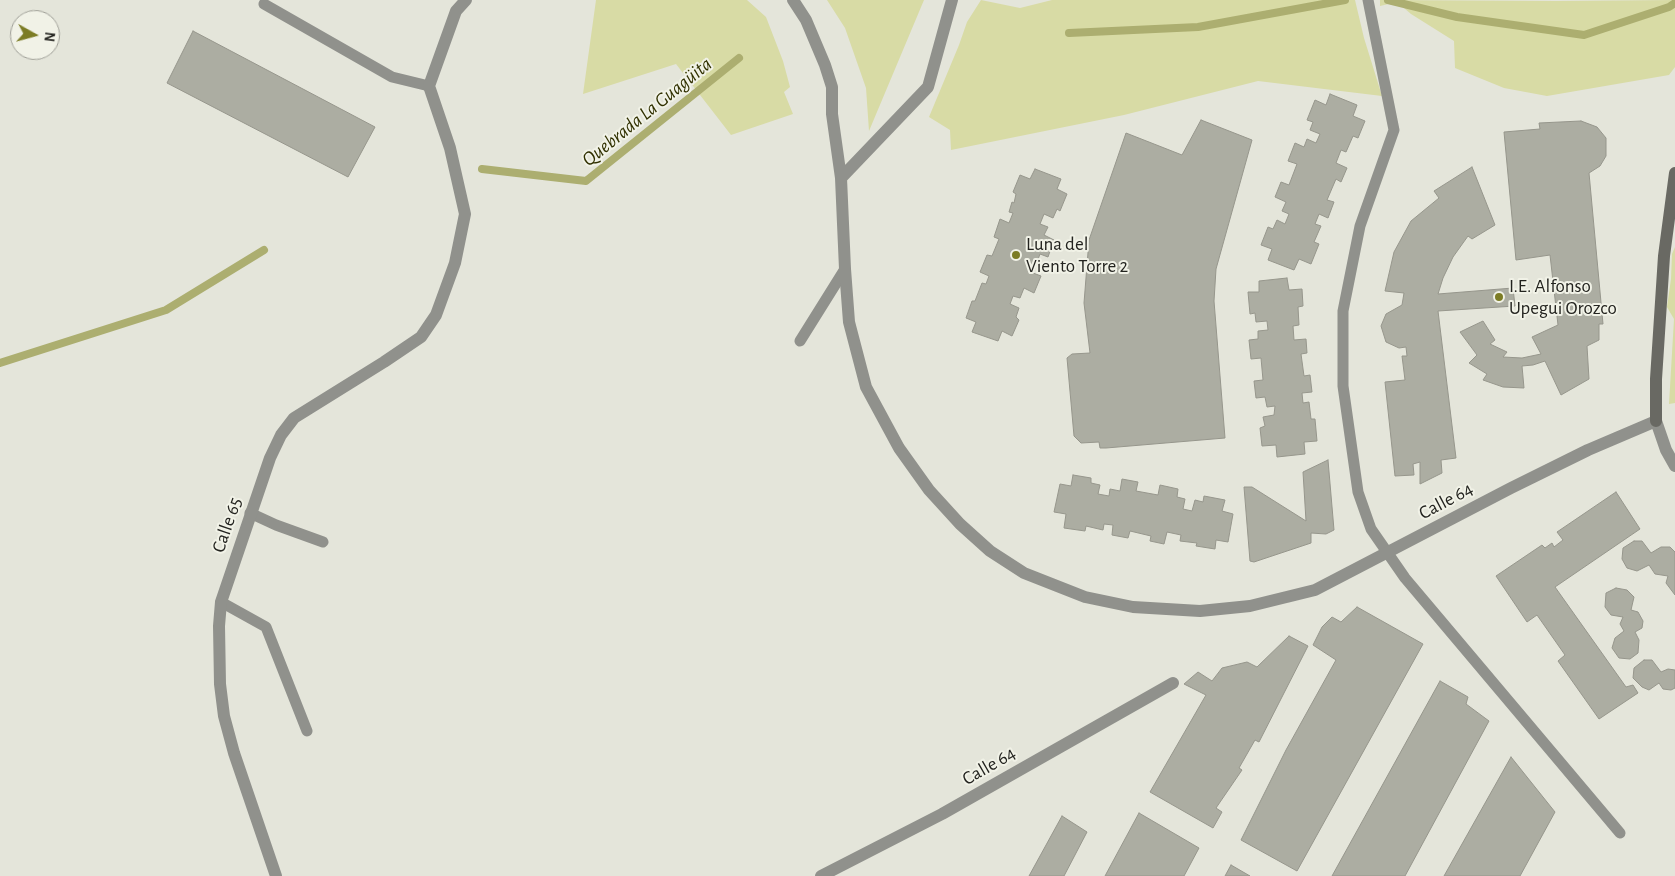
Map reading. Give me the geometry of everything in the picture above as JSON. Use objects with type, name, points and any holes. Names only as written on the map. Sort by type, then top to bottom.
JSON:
[{"type":"street","points":[[429,86],[456,11],[466,0]]},
{"type":"street","name":"Calle 64","points":[[793,0],[806,20],[825,64],[832,87],[832,114],[841,178],[849,322],[866,387],[899,448],[929,490],[960,524],[990,551],[1024,573],[1085,597],[1133,607],[1200,611],[1250,606],[1315,590],[1511,488],[1588,450],[1656,421]]},
{"type":"street","points":[[841,178],[928,87],[952,0]]},
{"type":"street","name":"Calle 65","points":[[276,876],[234,753],[224,716],[220,684],[219,626],[221,602],[250,513],[270,458],[281,435],[294,418],[384,362],[421,336],[436,315],[456,263],[465,214],[450,148],[429,86]]},
{"type":"street","points":[[1675,173],[1664,256],[1656,380],[1656,421],[1666,450],[1675,466]]},
{"type":"street","name":"Calle 64","points":[[821,876],[942,814],[1173,683]]},
{"type":"lane","points":[[1368,0],[1372,9],[1394,130],[1360,226],[1343,311],[1343,386],[1358,492],[1371,529],[1405,578],[1620,833]]},
{"type":"lane","points":[[264,4],[392,77],[429,86]]},
{"type":"lane","points":[[800,341],[845,269]]},
{"type":"lane","points":[[250,513],[276,525],[323,542]]},
{"type":"lane","points":[[221,602],[266,627],[307,731]]},
{"type":"green space","points":[[596,0],[747,0],[766,17],[783,61],[790,87],[784,92],[793,114],[731,135],[676,64],[583,94]]},
{"type":"green space","points":[[827,0],[924,0],[869,131],[866,88],[845,28]]},
{"type":"green space","points":[[981,0],[1020,8],[1052,0],[1355,0],[1364,38],[1382,96],[1258,81],[1124,115],[951,150],[950,130],[929,117],[967,22]]},
{"type":"green space","points":[[1380,0],[1675,0],[1675,67],[1669,75],[1547,96],[1504,88],[1455,68],[1454,41],[1411,14],[1397,2],[1380,6]]},
{"type":"green space","points":[[1675,247],[1675,403],[1669,404],[1674,319],[1667,307],[1672,254]]},
{"type":"building","points":[[193,31],[375,127],[348,177],[167,83]]},
{"type":"building","points":[[1330,94],[1357,105],[1353,116],[1365,121],[1358,138],[1353,136],[1346,152],[1341,150],[1336,163],[1347,168],[1341,182],[1336,179],[1327,200],[1334,202],[1328,218],[1319,214],[1315,224],[1321,226],[1314,242],[1319,244],[1311,264],[1299,259],[1294,270],[1268,260],[1272,249],[1261,245],[1268,227],[1273,229],[1277,220],[1285,224],[1289,214],[1282,211],[1286,202],[1275,197],[1281,182],[1289,185],[1297,164],[1288,161],[1295,143],[1304,147],[1307,139],[1316,143],[1320,134],[1310,130],[1313,122],[1307,120],[1315,100],[1326,105]]},
{"type":"building","points":[[1201,120],[1252,140],[1216,269],[1214,301],[1225,438],[1106,448],[1100,448],[1099,442],[1081,443],[1074,436],[1067,358],[1072,354],[1090,353],[1084,303],[1089,240],[1126,133],[1182,155]]},
{"type":"building","points":[[1581,121],[1597,127],[1606,138],[1606,156],[1600,166],[1589,173],[1603,324],[1599,324],[1599,340],[1587,346],[1589,379],[1561,395],[1545,361],[1522,366],[1524,388],[1503,387],[1483,380],[1487,374],[1469,363],[1477,355],[1460,332],[1483,321],[1495,340],[1490,344],[1507,352],[1503,357],[1522,358],[1541,354],[1532,337],[1558,325],[1550,255],[1516,260],[1504,132],[1540,129],[1539,123]]},
{"type":"building","points":[[1472,167],[1495,225],[1472,239],[1468,236],[1453,257],[1438,294],[1513,288],[1515,306],[1438,311],[1456,458],[1441,460],[1442,473],[1420,484],[1420,462],[1413,464],[1414,475],[1395,476],[1385,382],[1405,380],[1402,356],[1407,356],[1406,347],[1399,348],[1386,342],[1381,326],[1386,314],[1402,305],[1404,293],[1385,291],[1394,252],[1411,221],[1439,198],[1434,191]]},
{"type":"building","name":"Luna del Viento Torre 2","points":[[1035,169],[1061,179],[1057,189],[1067,194],[1060,211],[1057,209],[1053,218],[1044,214],[1040,224],[1048,227],[1044,235],[1054,240],[1048,257],[1040,254],[1033,273],[1041,276],[1034,293],[1024,288],[1020,298],[1013,296],[1010,304],[1019,308],[1016,317],[1019,320],[1012,336],[1002,331],[998,341],[972,332],[976,322],[966,318],[972,301],[975,301],[982,283],[986,284],[989,276],[980,272],[987,255],[992,256],[999,239],[994,237],[1000,219],[1009,223],[1013,213],[1009,212],[1012,202],[1014,203],[1016,194],[1013,192],[1020,175],[1030,179]]},
{"type":"building","points":[[1287,278],[1289,290],[1302,289],[1303,306],[1298,307],[1299,325],[1293,326],[1294,340],[1306,339],[1307,353],[1301,354],[1304,376],[1310,375],[1312,392],[1302,393],[1303,403],[1309,402],[1311,419],[1315,419],[1317,441],[1304,442],[1305,454],[1277,457],[1276,445],[1262,446],[1260,428],[1265,426],[1263,417],[1274,415],[1275,406],[1267,407],[1265,397],[1256,398],[1254,381],[1263,380],[1261,358],[1251,359],[1249,340],[1258,339],[1258,331],[1268,330],[1267,321],[1256,322],[1255,313],[1250,314],[1248,292],[1259,292],[1259,281]]},
{"type":"building","points":[[1328,460],[1334,530],[1326,534],[1311,533],[1311,543],[1254,562],[1250,561],[1244,487],[1252,487],[1306,521],[1303,472]]},
{"type":"building","points":[[1073,475],[1091,478],[1091,483],[1100,485],[1098,494],[1109,496],[1110,489],[1120,491],[1122,479],[1138,482],[1136,491],[1158,495],[1160,485],[1178,489],[1177,497],[1185,499],[1183,509],[1192,511],[1195,500],[1203,502],[1204,496],[1225,500],[1222,511],[1233,514],[1228,542],[1216,540],[1215,549],[1196,546],[1197,543],[1180,541],[1181,535],[1167,532],[1164,544],[1150,541],[1151,536],[1130,531],[1128,538],[1112,535],[1113,525],[1104,524],[1103,530],[1086,526],[1085,531],[1064,528],[1066,514],[1054,512],[1060,484],[1071,486]]},
{"type":"building","points":[[1616,492],[1640,529],[1555,587],[1626,687],[1633,685],[1638,693],[1599,719],[1558,661],[1565,655],[1537,615],[1527,622],[1496,576],[1542,545],[1545,548],[1552,543],[1554,547],[1563,540],[1557,532]]},
{"type":"building","points":[[1634,541],[1642,541],[1651,553],[1661,547],[1670,547],[1675,552],[1675,595],[1666,583],[1668,576],[1655,574],[1649,565],[1637,571],[1627,568],[1622,559],[1623,548]]},
{"type":"building","points":[[1616,588],[1627,590],[1634,597],[1631,610],[1638,612],[1643,621],[1642,628],[1635,632],[1639,640],[1638,653],[1630,659],[1619,658],[1612,648],[1615,638],[1624,631],[1620,624],[1623,617],[1611,615],[1605,607],[1606,593]]},
{"type":"building","points":[[1357,607],[1423,644],[1297,871],[1241,840],[1286,750],[1336,660],[1313,645],[1322,627],[1332,617],[1341,622]]},
{"type":"building","points":[[1289,636],[1308,646],[1259,742],[1255,740],[1239,768],[1242,770],[1216,808],[1222,812],[1213,828],[1150,792],[1206,695],[1184,684],[1198,672],[1212,681],[1222,668],[1247,662],[1257,667]]},
{"type":"building","points":[[1644,660],[1652,660],[1661,672],[1668,669],[1675,670],[1675,688],[1671,690],[1663,689],[1659,683],[1649,690],[1642,687],[1633,678],[1634,668]]},
{"type":"building","points":[[1440,681],[1468,697],[1466,704],[1489,721],[1405,876],[1332,876]]},
{"type":"building","points":[[1511,757],[1555,812],[1520,876],[1444,876]]},
{"type":"building","points":[[1139,813],[1199,848],[1184,876],[1105,876]]},
{"type":"building","points":[[1062,816],[1087,832],[1064,876],[1029,876]]},
{"type":"building","points":[[1231,865],[1250,876],[1225,876]]},
{"type":"waterway","name":"Quebrada La Guagüita","points":[[1069,33],[1198,27],[1345,0]]},
{"type":"waterway","name":"Quebrada La Guagüita","points":[[1388,0],[1457,17],[1584,35],[1669,7],[1675,3]]},
{"type":"waterway","name":"Quebrada La Guagüita","points":[[482,169],[586,181],[739,58]]},
{"type":"waterway","name":"Quebrada La Guagüita","points":[[0,363],[166,310],[264,250]]},
{"type":"place","name":"Luna del Viento Torre 2","points":[[1016,255]]},
{"type":"place","name":"I.E. Alfonso Upegui Orozco","points":[[1499,297]]}]
